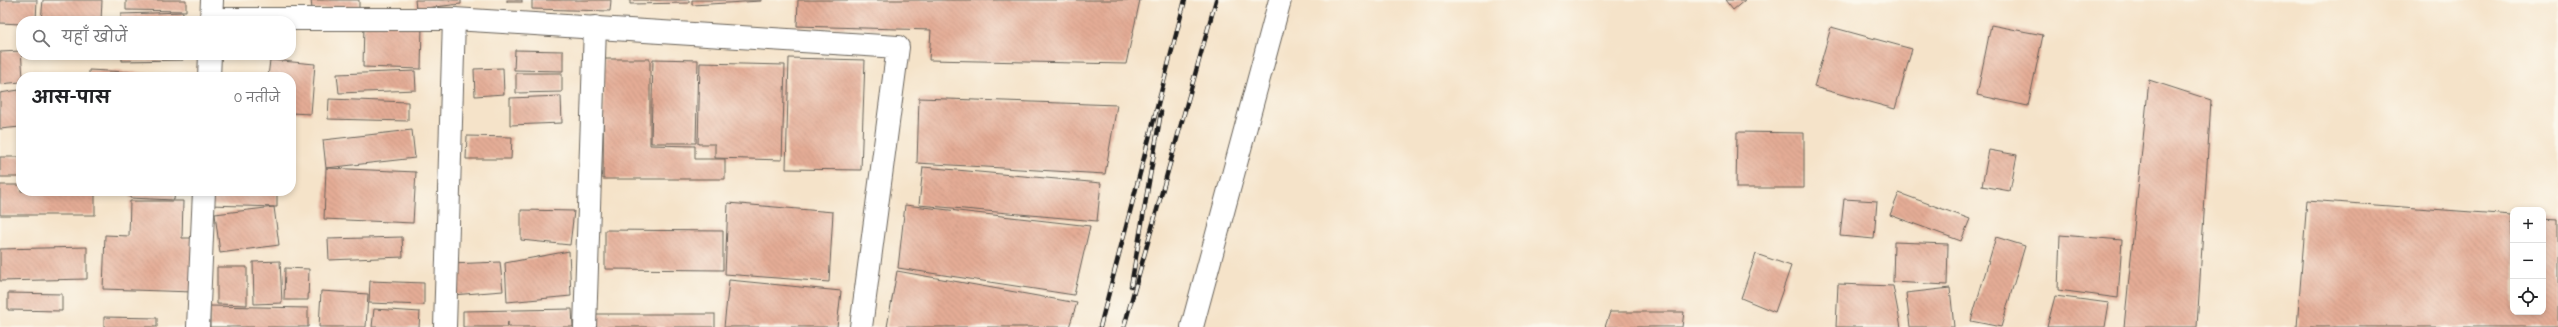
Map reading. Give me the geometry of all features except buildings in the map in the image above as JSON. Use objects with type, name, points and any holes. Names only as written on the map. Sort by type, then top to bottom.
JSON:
[{"type":"street","points":[[1192,327],[1280,0]]},
{"type":"street","points":[[211,13],[454,19],[898,46],[861,327]]},
{"type":"street","points":[[446,327],[454,19]]},
{"type":"street","points":[[585,327],[595,27]]},
{"type":"street","points":[[209,72],[210,60]]},
{"type":"street","points":[[198,327],[204,196]]},
{"type":"railway","points":[[1100,327],[1185,0]]},
{"type":"railway","points":[[1124,327],[1216,0]]},
{"type":"railway","points":[[1131,286],[1161,112]]}]
